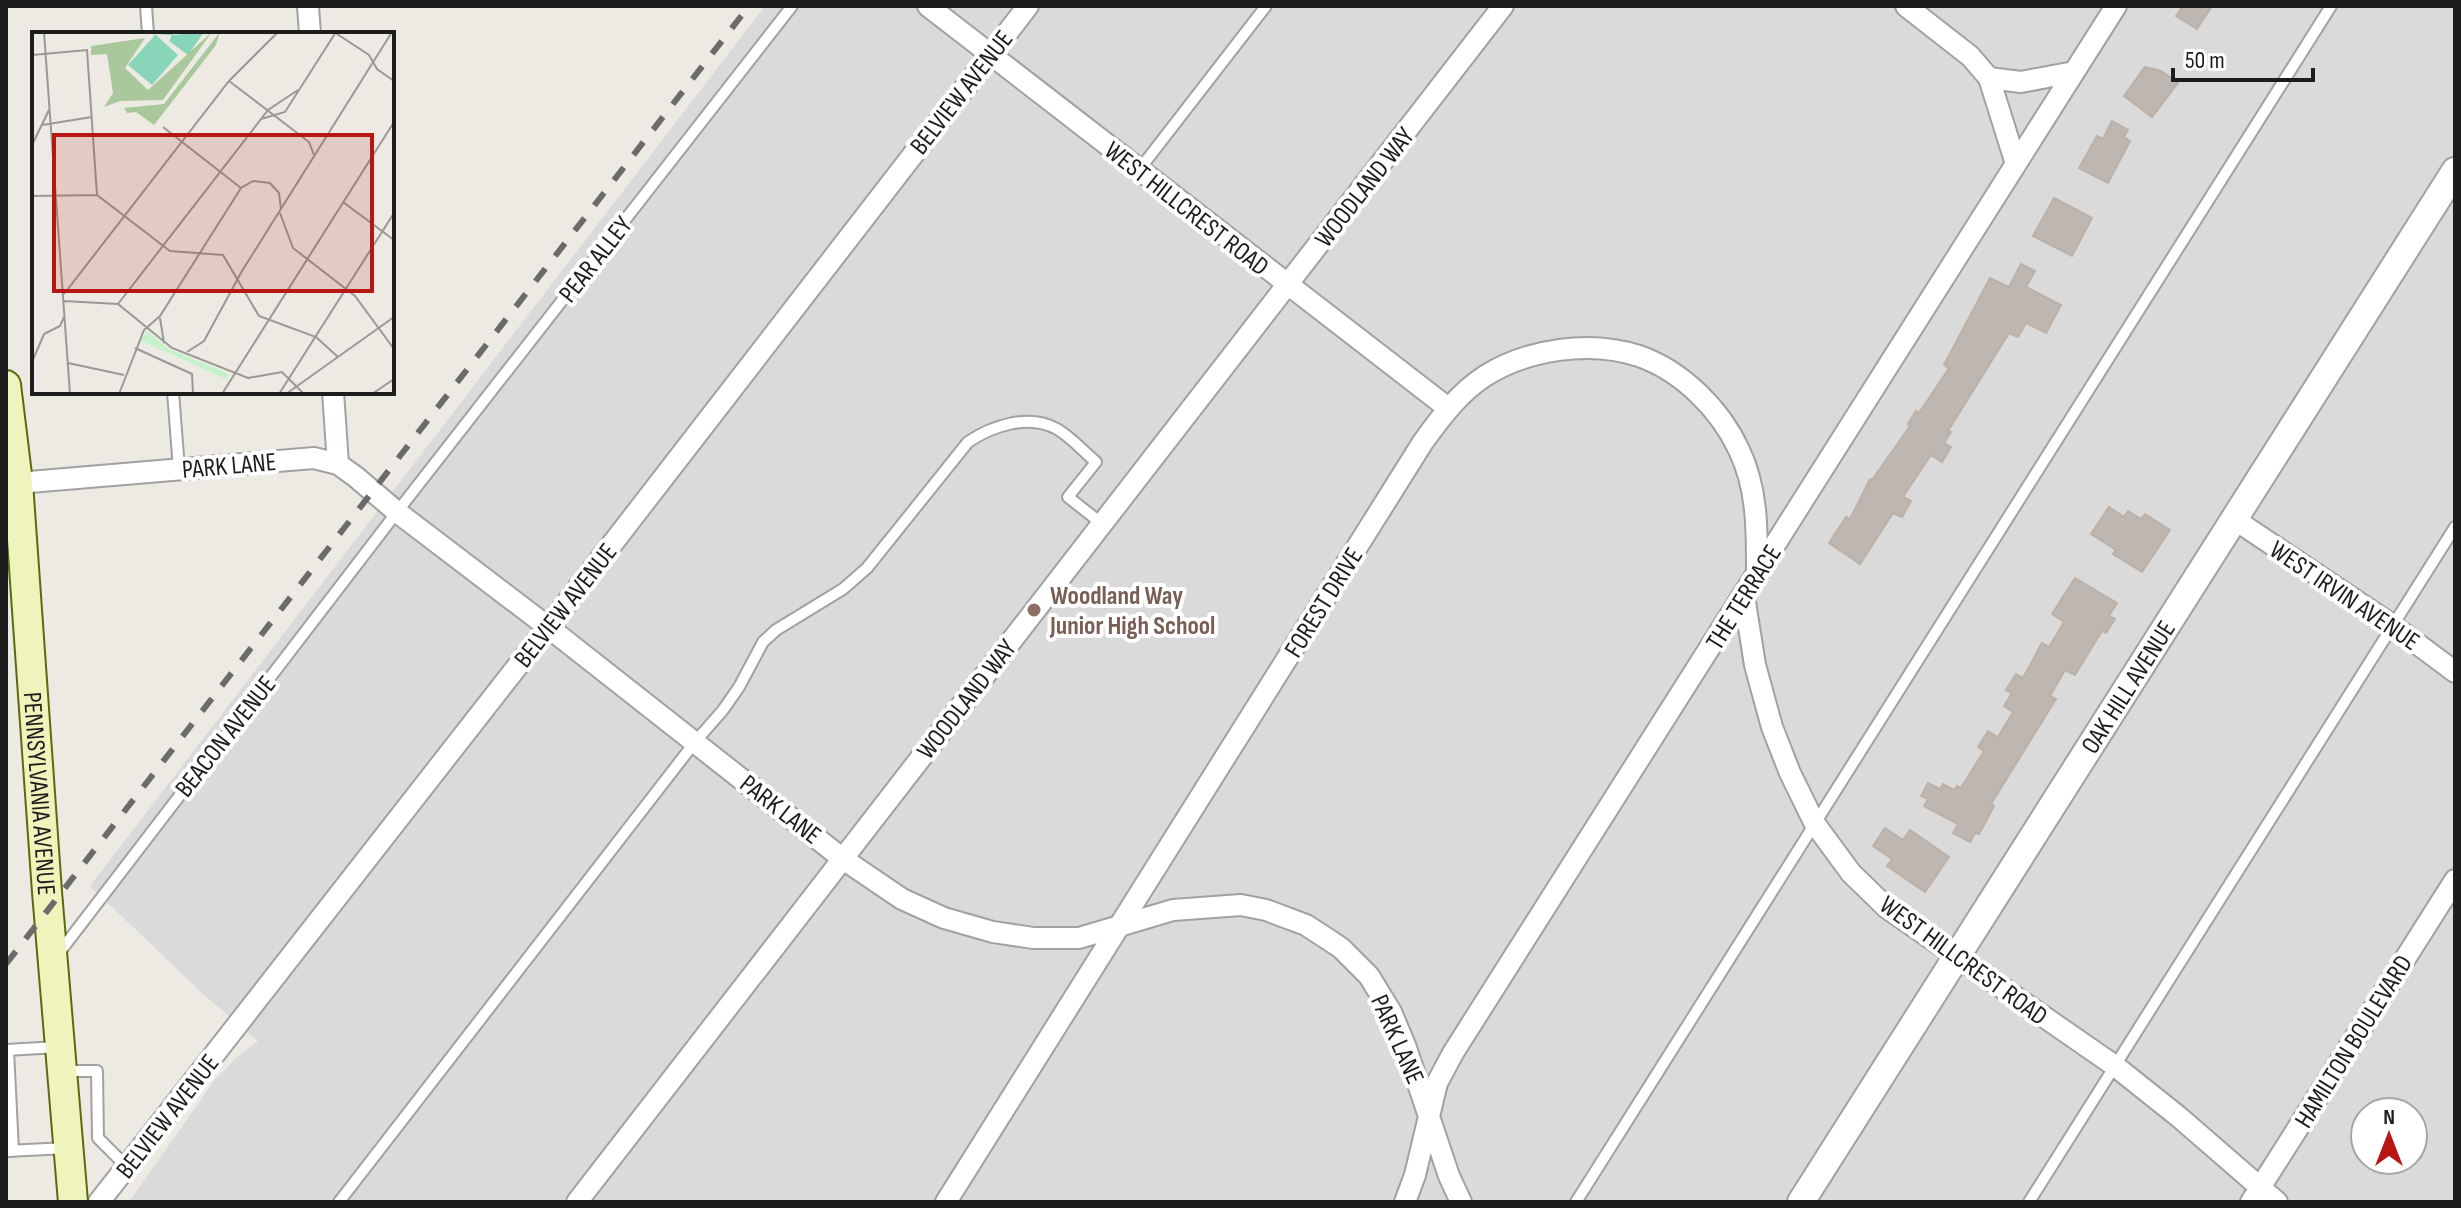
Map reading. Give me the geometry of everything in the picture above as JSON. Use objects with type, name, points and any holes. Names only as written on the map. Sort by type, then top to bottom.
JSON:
[{"type":"main road","name":"PENNSYLVANIA AVENUE","points":[[6,385],[73,1202]]},
{"type":"street","points":[[308,6],[310,32]]},
{"type":"street","name":"WEST HILLCREST ROAD","points":[[928,6],[1448,408]]},
{"type":"street","name":"BELVIEW AVENUE","points":[[99,1202],[1028,6]]},
{"type":"street","name":"WOODLAND WAY","points":[[577,1202],[1503,6]]},
{"type":"street","points":[[1906,6],[1970,56],[1989,78],[2016,164]]},
{"type":"street","name":"THE TERRACE","points":[[1405,1202],[1415,1175],[1437,1083],[1453,1053],[2116,6]]},
{"type":"street","points":[[1989,78],[2021,82],[2074,72]]},
{"type":"street","name":"OAK HILL AVENUE","points":[[1801,1202],[2455,171]]},
{"type":"street","name":"FOREST DRIVE","points":[[946,1202],[1423,442],[1448,408],[1485,376],[1540,354],[1573,349],[1639,356],[1671,373],[1699,394],[1723,421],[1740,451],[1753,489],[1757,575]]},
{"type":"street","points":[[333,394],[338,464]]},
{"type":"street","name":"PARK LANE","points":[[12,484],[314,458],[338,464],[843,859],[902,899],[944,918],[993,932],[1033,938],[1079,938],[1173,910],[1207,906],[1241,905],[1266,910],[1306,925],[1341,948],[1369,976],[1391,1012],[1461,1202]]},
{"type":"street","name":"WEST IRVIN AVENUE","points":[[2234,519],[2392,625],[2455,672]]},
{"type":"street","name":"WEST HILLCREST ROAD","points":[[1744,596],[1755,665],[1772,727],[1815,824],[1851,873],[1887,908],[2115,1066],[2256,1194],[2277,1202]]},
{"type":"street","name":"HAMILTON BOULEVARD","points":[[2256,1194],[2455,880]]},
{"type":"lane","points":[[146,6],[148,32]]},
{"type":"lane","name":"PEAR ALLEY","points":[[397,512],[792,6]]},
{"type":"lane","points":[[1139,170],[1266,6]]},
{"type":"lane","points":[[1576,1202],[2331,6]]},
{"type":"lane","points":[[173,394],[179,469]]},
{"type":"lane","points":[[339,1202],[723,710],[763,642],[776,630],[843,589],[867,568],[968,442],[986,430],[1009,423],[1039,423],[1057,429],[1096,462],[1068,497],[1101,523]]},
{"type":"lane","name":"BEACON AVENUE","points":[[52,961],[397,512]]},
{"type":"lane","points":[[2029,1202],[2455,527]]},
{"type":"lane","points":[[69,1147],[10,1151],[7,1050],[61,1059],[97,1071],[98,1138],[127,1167]]},
{"type":"shaded area","points":[[765,6],[2455,6],[2455,1202],[129,1202],[214,1081],[258,1041],[202,993],[90,886]]},
{"type":"building","points":[[2183,6],[2212,6],[2197,29],[2176,16]]},
{"type":"building","points":[[2145,67],[2161,71],[2178,83],[2152,117],[2124,96]]},
{"type":"building","points":[[2112,121],[2128,130],[2124,137],[2130,141],[2108,183],[2079,168],[2097,136],[2103,139]]},
{"type":"building","points":[[2054,198],[2092,218],[2072,256],[2033,236]]},
{"type":"building","points":[[2021,264],[2035,271],[2026,287],[2061,305],[2046,333],[2026,323],[2018,337],[2009,333],[1948,431],[1951,432],[1944,443],[1951,447],[1942,462],[1931,455],[1903,497],[1911,501],[1902,517],[1893,513],[1860,564],[1829,543],[1846,517],[1850,519],[1870,479],[1949,368],[1944,365],[1990,278],[2009,287]]},
{"type":"building","points":[[2109,507],[2124,517],[2128,511],[2141,519],[2145,514],[2170,530],[2142,572],[2113,554],[2116,550],[2091,534]]},
{"type":"building","points":[[2075,578],[2117,603],[2109,616],[2115,619],[2106,633],[2102,631],[2075,675],[2065,670],[2050,696],[2056,699],[1991,804],[1994,806],[1979,834],[1975,833],[1970,842],[1953,833],[1958,824],[1924,806],[1928,799],[1921,796],[1928,783],[1940,789],[1943,784],[1954,790],[1957,786],[1961,788],[1984,751],[1978,747],[1988,731],[1998,737],[2013,712],[2004,706],[2012,693],[2006,690],[2016,674],[2023,678],[2042,643],[2049,647],[2064,622],[2052,614]]},
{"type":"building","points":[[1885,828],[1903,840],[1910,830],[1949,857],[1925,892],[1887,866],[1892,859],[1873,846]]},
{"type":"railway","points":[[6,964],[749,6]]},
{"type":"place","name":"Woodland Way Junior High School","points":[[1034,610]]}]
